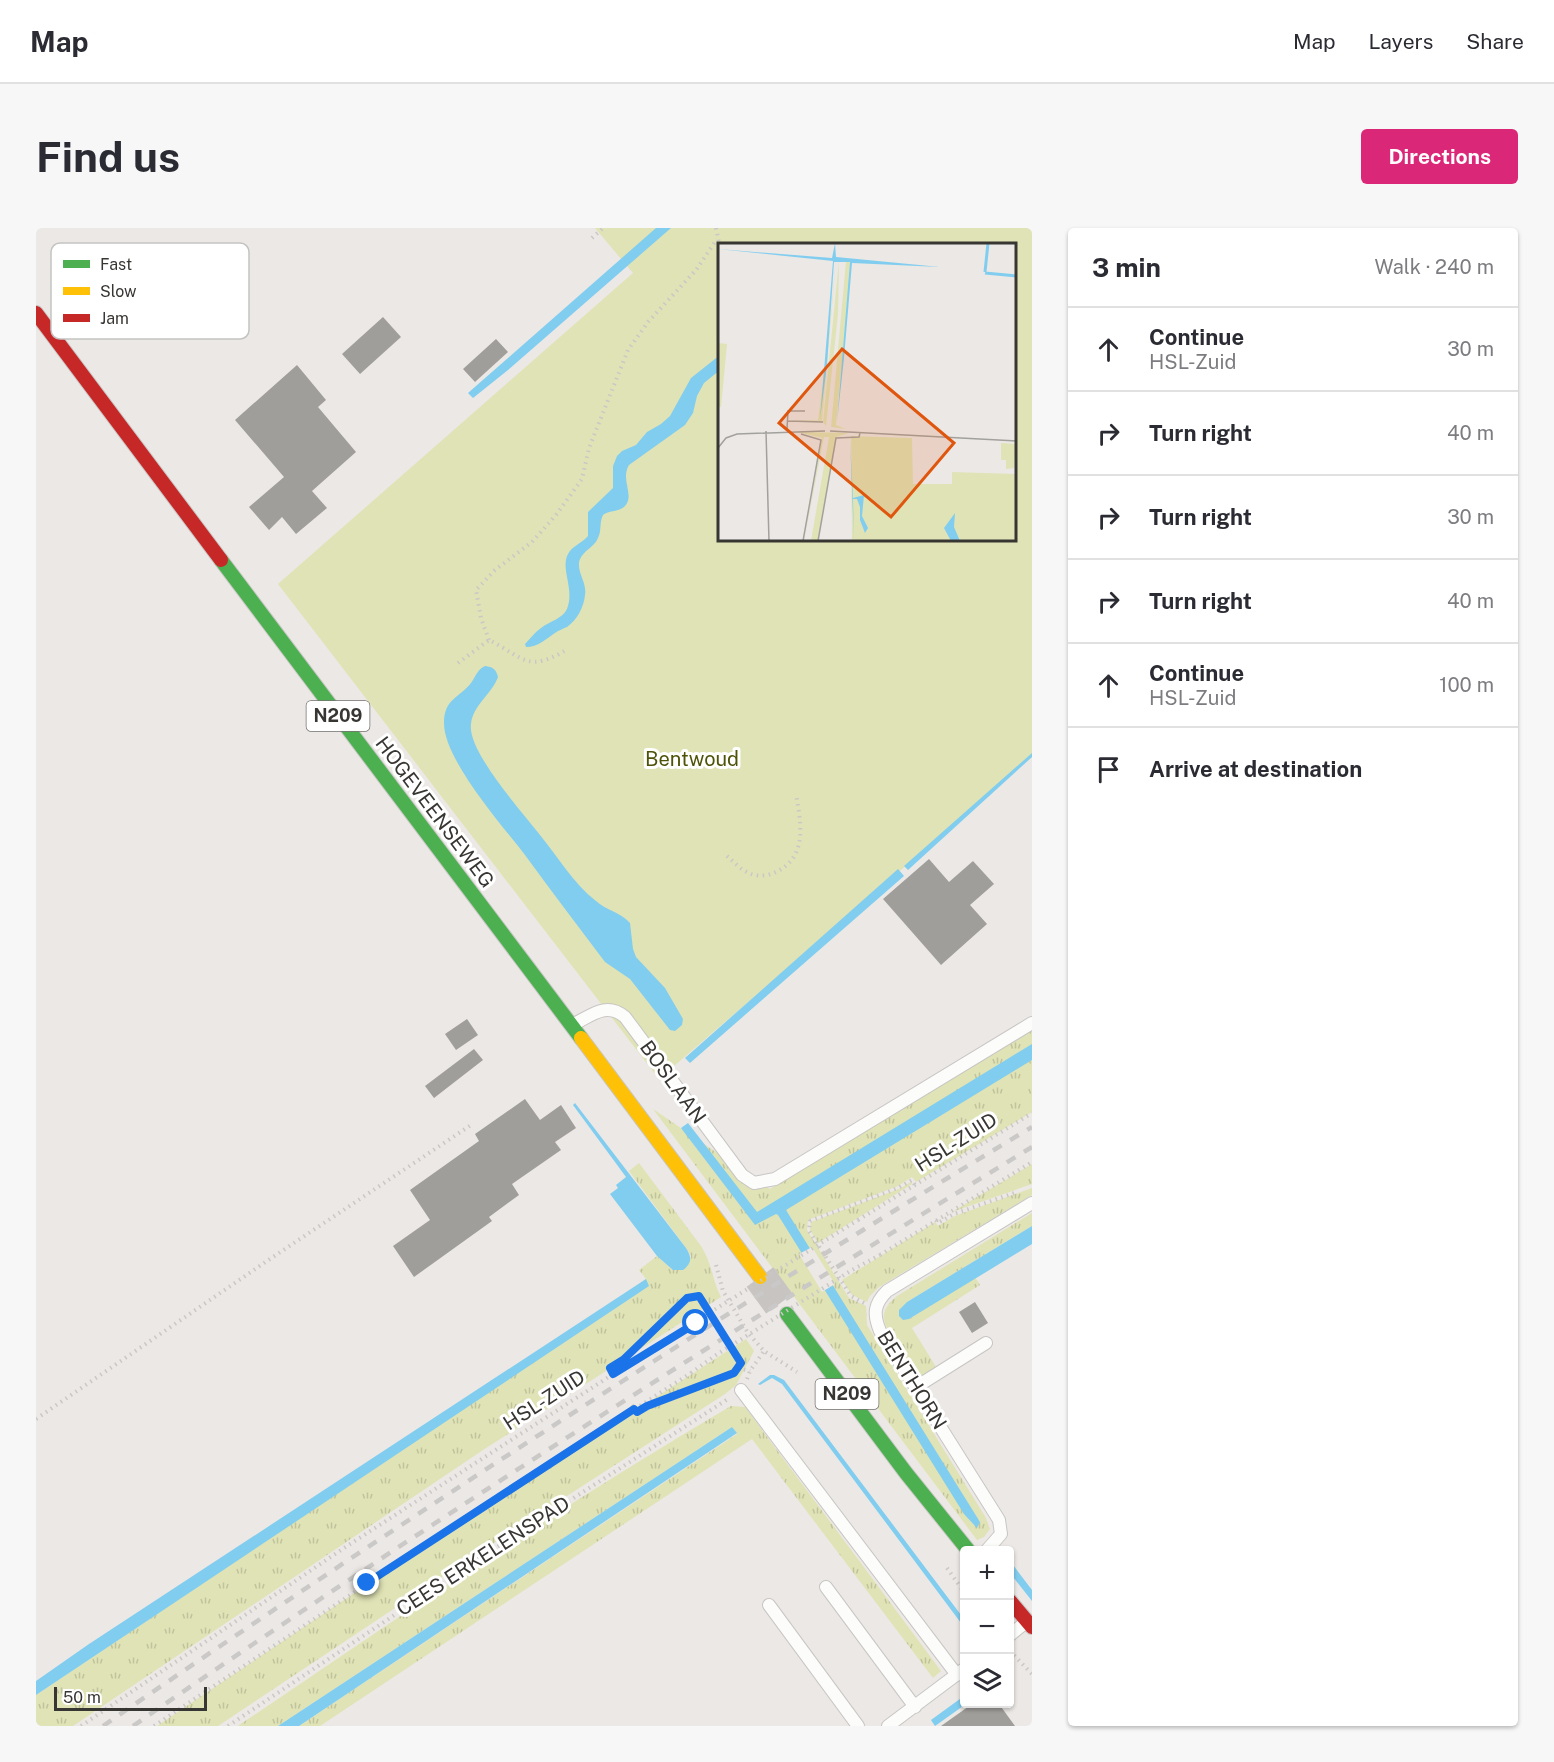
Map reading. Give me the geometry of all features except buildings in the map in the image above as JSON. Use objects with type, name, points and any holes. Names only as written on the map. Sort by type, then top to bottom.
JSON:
[{"type":"main road","name":"HOGEVEENSEWEG","points":[[36,313],[51,334]]},
{"type":"main road","name":"HOGEVEENSEWEG","points":[[55,339],[760,1277]]},
{"type":"main road","name":"N209","points":[[787,1314],[906,1473],[964,1546]]},
{"type":"main road","points":[[1014,1606],[1029,1624]]},
{"type":"lane","points":[[36,333],[63,350]]},
{"type":"lane","name":"BOSLAAN","points":[[571,1026],[606,1008],[617,1011],[625,1017],[742,1175],[754,1183],[775,1179],[1032,1023]]},
{"type":"lane","name":"BENTHORN","points":[[991,1546],[1000,1534],[999,1520],[880,1331],[876,1322],[875,1309],[877,1303],[888,1291],[1032,1203]]},
{"type":"lane","points":[[915,1387],[986,1343]]},
{"type":"lane","points":[[741,1390],[960,1671]]},
{"type":"lane","points":[[826,1587],[915,1707]]},
{"type":"lane","points":[[769,1605],[858,1726]]},
{"type":"lane","points":[[1014,1633],[1029,1624]]},
{"type":"lane","points":[[888,1726],[960,1673]]},
{"type":"path","points":[[592,238],[603,228]]},
{"type":"path","points":[[716,228],[718,243]]},
{"type":"path","points":[[568,649],[549,660],[536,663],[522,660],[489,640],[481,618],[476,590],[495,570],[532,542],[582,480],[589,448],[628,350],[648,322],[696,270],[717,239]]},
{"type":"path","points":[[458,663],[489,640]]},
{"type":"path","points":[[727,856],[749,873],[760,876],[772,874],[793,860],[799,848],[801,823],[796,794]]},
{"type":"path","name":"HSL-ZUID","points":[[81,1726],[334,1555],[669,1338],[1032,1113]]},
{"type":"path","points":[[36,1419],[471,1125]]},
{"type":"path","points":[[154,1726],[633,1407],[1032,1162]]},
{"type":"path","points":[[875,1309],[850,1296],[808,1231],[810,1221],[898,1188],[912,1180],[915,1185]]},
{"type":"path","points":[[936,1220],[938,1223],[954,1214],[1021,1190]]},
{"type":"path","points":[[614,1375],[610,1368],[623,1360],[687,1298],[699,1296],[741,1363],[734,1373],[647,1406],[637,1412],[633,1407]]},
{"type":"path","points":[[741,1390],[750,1371],[764,1351]]},
{"type":"path","points":[[738,1368],[750,1371]]},
{"type":"path","name":"CEES ERKELENSPAD","points":[[228,1726],[489,1552],[741,1390]]},
{"type":"path","points":[[1013,1654],[1032,1674]]},
{"type":"green space","name":"Bentwoud","points":[[595,228],[1032,228],[1032,757],[659,1079],[278,584],[633,273]]},
{"type":"green space","points":[[1032,1030],[1032,1112],[916,1182],[912,1177],[898,1186],[808,1220],[807,1230],[849,1298],[866,1306],[867,1325],[986,1518],[990,1529],[984,1537],[977,1540],[653,1109],[770,1189]]},
{"type":"green space","points":[[639,1163],[701,1246],[721,1297],[483,1450],[73,1726],[36,1726],[36,1695],[443,1422],[646,1279],[639,1270],[657,1256],[673,1270],[689,1263],[691,1256],[686,1248],[629,1171]]},
{"type":"green space","points":[[1032,1164],[1032,1184],[952,1212]]},
{"type":"green space","points":[[911,1182],[912,1184],[818,1243],[810,1230],[811,1222],[899,1189]]},
{"type":"green space","points":[[1032,1188],[1032,1195],[879,1287],[867,1302],[852,1295],[842,1280],[935,1222],[938,1226],[955,1216]]},
{"type":"green space","points":[[1032,1213],[1032,1226],[907,1302],[909,1319],[975,1277],[980,1285],[912,1328],[936,1367],[919,1378],[888,1329],[884,1315],[889,1304],[897,1296]]},
{"type":"green space","points":[[746,1339],[754,1351],[736,1385],[725,1394],[446,1574],[218,1726],[157,1726],[384,1573]]},
{"type":"green space","points":[[731,1406],[745,1407],[941,1671],[933,1678],[752,1439],[320,1726],[299,1726],[737,1434],[732,1427],[278,1726],[238,1726],[543,1522]]},
{"type":"water","points":[[656,228],[671,228],[508,370],[473,398],[468,393]]},
{"type":"water","points":[[718,357],[718,372],[704,383],[697,396],[693,413],[685,425],[629,465],[626,476],[628,502],[623,508],[603,515],[598,538],[580,559],[579,567],[585,591],[583,604],[577,617],[567,627],[542,642],[526,647],[525,644],[537,631],[559,618],[567,609],[569,594],[566,560],[572,549],[588,536],[588,512],[613,488],[613,466],[617,456],[622,451],[636,445],[647,432],[670,416],[691,378]]},
{"type":"water","points":[[485,666],[494,669],[498,677],[472,717],[472,736],[478,750],[510,797],[580,886],[600,904],[630,923],[636,957],[665,988],[683,1019],[682,1025],[675,1031],[670,1030],[630,979],[605,962],[489,810],[453,755],[444,723],[447,709],[449,704],[471,683],[478,671]]},
{"type":"water","points":[[1032,753],[1032,757],[908,870],[904,866]]},
{"type":"water","points":[[898,869],[904,876],[690,1063],[685,1058]]},
{"type":"water","points":[[1032,1044],[1032,1060],[786,1210],[980,1522],[977,1528],[964,1514],[778,1215],[755,1225],[681,1128],[688,1123],[757,1212]]},
{"type":"water","points":[[575,1103],[686,1248],[690,1260],[683,1270],[673,1270],[657,1256],[610,1194],[626,1177],[573,1105]]},
{"type":"water","points":[[1032,1226],[1032,1244],[909,1319],[903,1320],[899,1316],[899,1310],[907,1302]]},
{"type":"water","points":[[646,1279],[649,1286],[36,1695],[36,1681],[89,1644]]},
{"type":"water","points":[[770,1375],[784,1380],[960,1614],[960,1622],[782,1384],[772,1378],[758,1384]]},
{"type":"water","points":[[732,1427],[737,1433],[299,1726],[278,1726]]},
{"type":"water","points":[[1014,1566],[1032,1590],[1032,1601],[1014,1578]]},
{"type":"water","points":[[960,1699],[960,1708],[935,1726],[931,1720]]},
{"type":"pier","points":[[812,1247],[835,1284],[822,1292],[799,1254]]},
{"type":"tunnel","points":[[760,1277],[787,1314]]},
{"type":"railway","points":[[103,1726],[332,1571],[563,1419],[796,1271],[1032,1127]]},
{"type":"railway","points":[[133,1726],[354,1576],[578,1430],[1032,1147]]},
{"type":"traffic: fast","points":[[221,560],[581,1038]]},
{"type":"traffic: fast","points":[[787,1314],[906,1473],[965,1546]]},
{"type":"traffic: slow","points":[[581,1038],[760,1277]]},
{"type":"traffic: jam","points":[[36,313],[51,333]]},
{"type":"traffic: jam","points":[[55,339],[221,560]]},
{"type":"traffic: jam","points":[[1014,1606],[1032,1627]]},
{"type":"route","points":[[367,1583],[634,1409],[637,1412],[647,1406],[734,1373],[741,1363],[699,1296],[687,1298],[623,1360],[610,1368],[613,1374],[696,1323]]}]
